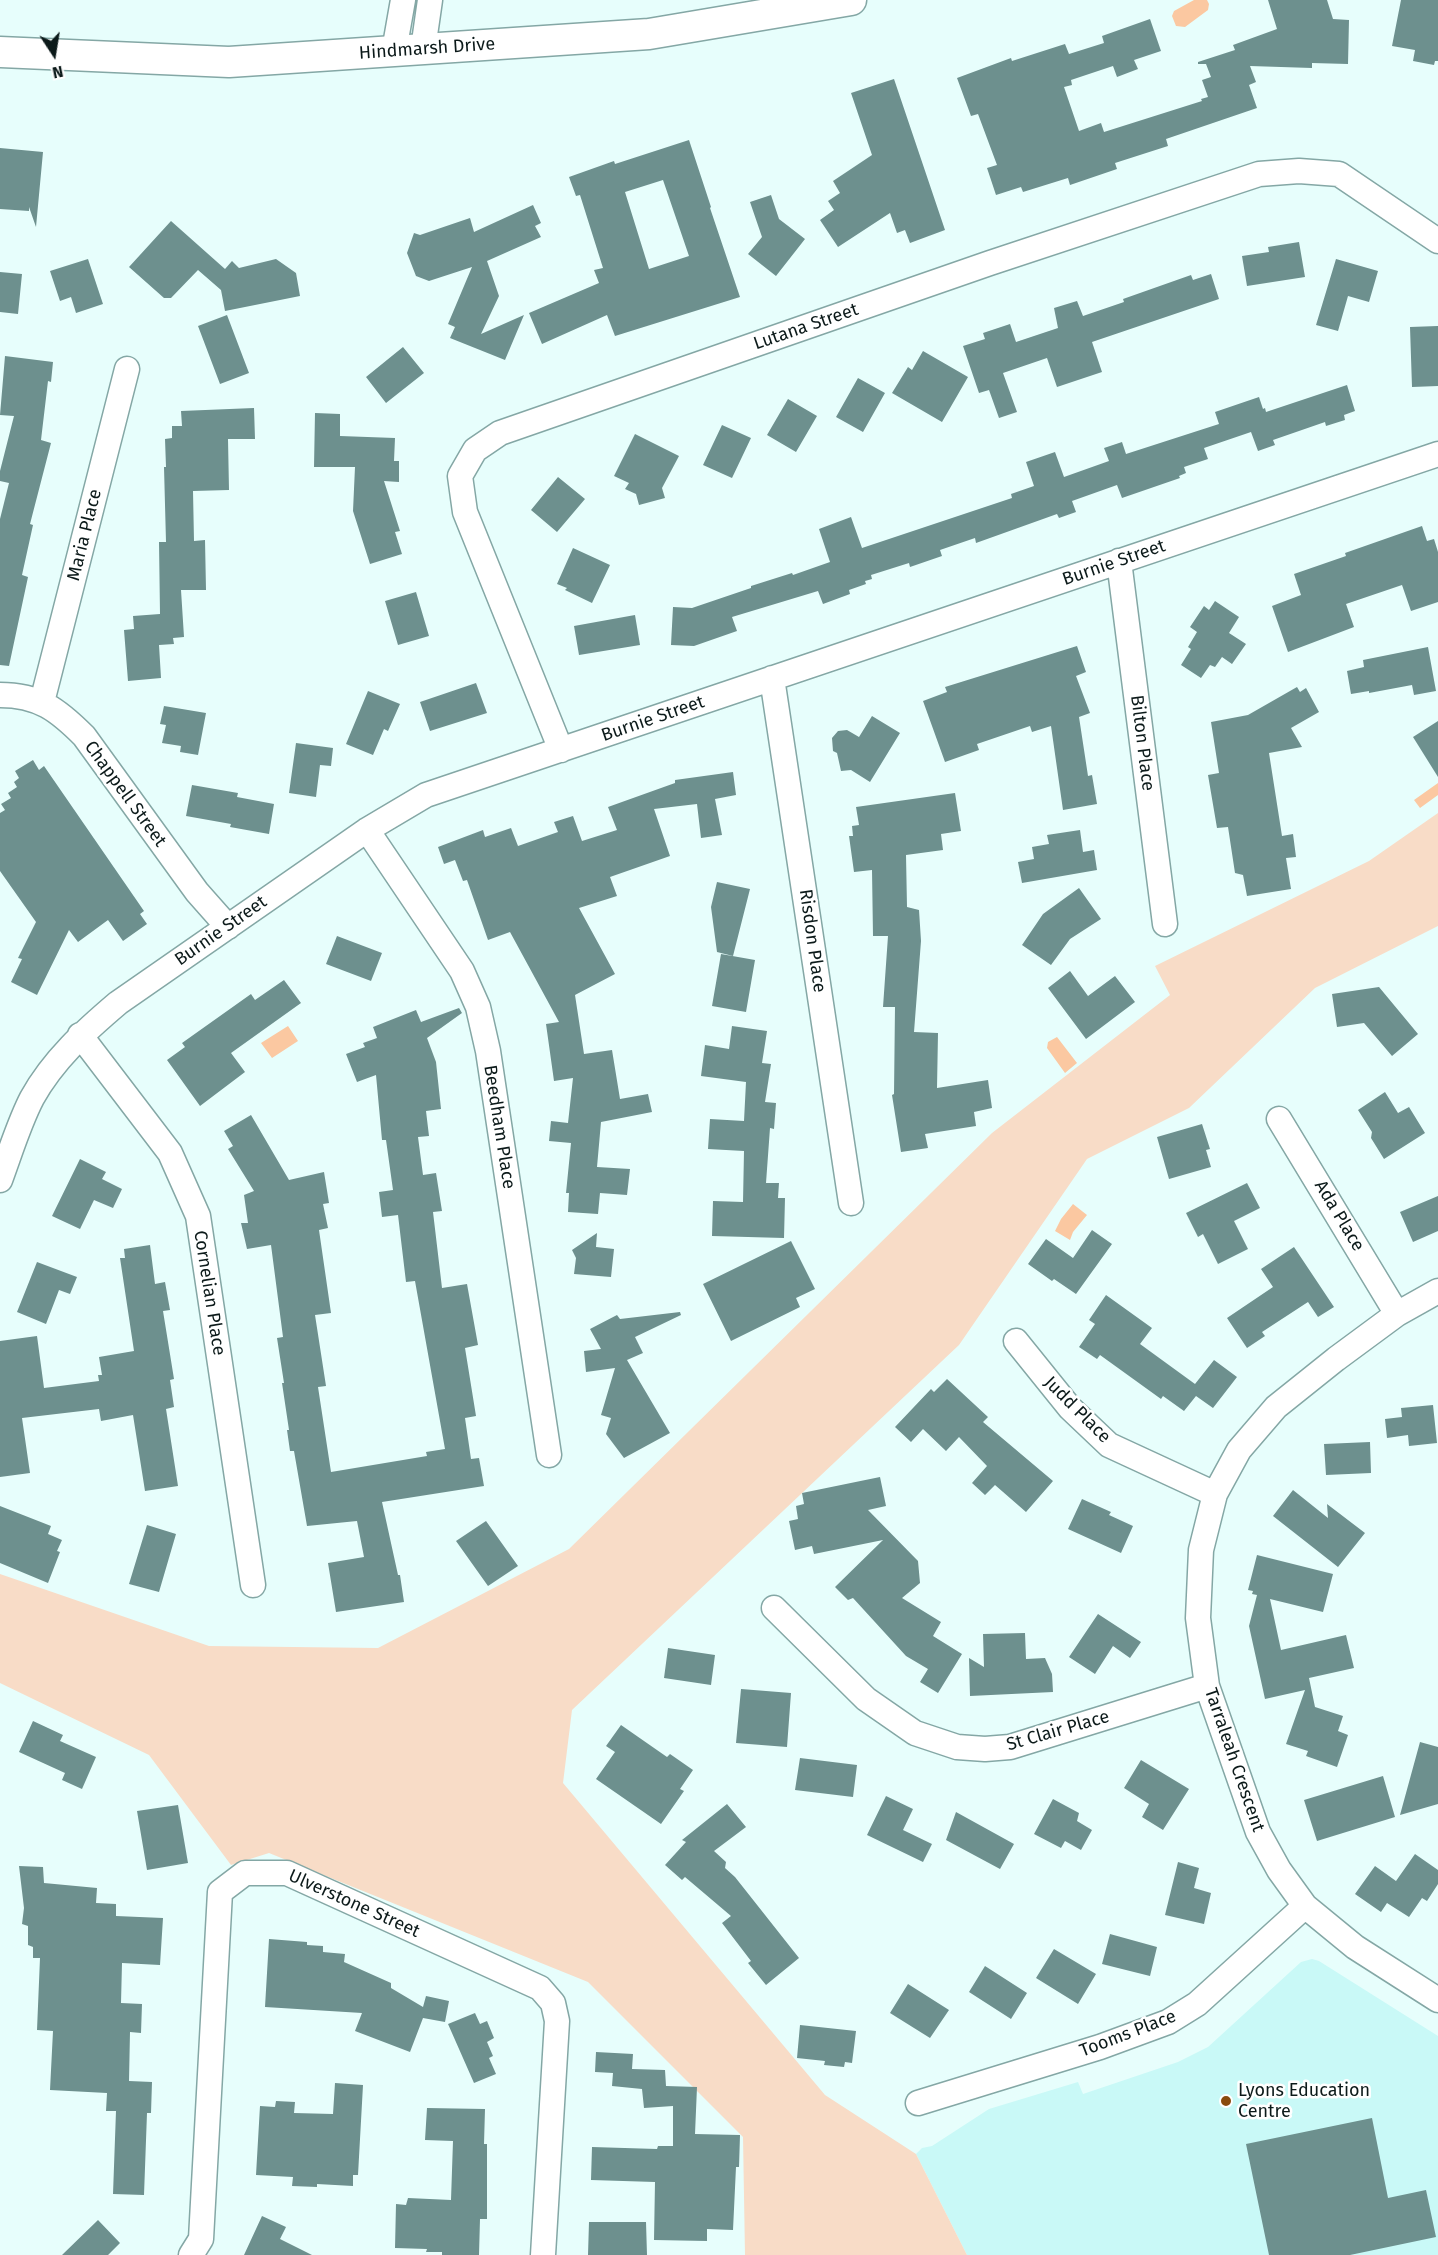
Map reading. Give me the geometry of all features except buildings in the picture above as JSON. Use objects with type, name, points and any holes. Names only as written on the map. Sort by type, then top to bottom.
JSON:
[{"type":"main road","name":"Hindmarsh Drive","points":[[0,52],[229,62],[649,34],[851,0]]},
{"type":"street","points":[[394,51],[403,0]]},
{"type":"street","points":[[423,49],[430,0]]},
{"type":"street","name":"Lutana Street","points":[[561,750],[465,512],[460,476],[475,450],[500,433],[981,266],[1259,174],[1299,171],[1339,174],[1438,242]]},
{"type":"street","name":"Maria Place","points":[[42,702],[127,369]]},
{"type":"street","name":"Burnie Street","points":[[0,1180],[32,1099],[54,1065],[81,1035],[118,1003],[367,830],[426,795],[1438,454]]},
{"type":"street","name":"Bilton Place","points":[[1119,561],[1165,924]]},
{"type":"street","name":"Risdon Place","points":[[772,678],[851,1203]]},
{"type":"street","name":"Chappell Street","points":[[0,694],[42,702],[65,717],[84,736],[197,892],[228,927]]},
{"type":"street","name":"Beedham Place","points":[[367,830],[462,970],[478,1007],[488,1051],[549,1455]]},
{"type":"street","name":"Cornelian Place","points":[[81,1035],[170,1153],[198,1216],[253,1585]]},
{"type":"street","name":"Ada Place","points":[[1279,1119],[1397,1314]]},
{"type":"street","name":"Tarraleah Crescent","points":[[1438,1291],[1397,1314],[1336,1359],[1276,1407],[1239,1450],[1215,1494],[1201,1550],[1198,1618],[1207,1686],[1258,1832],[1279,1870],[1305,1906],[1355,1947],[1438,2000]]},
{"type":"street","name":"Judd Place","points":[[1016,1341],[1070,1408],[1109,1445],[1215,1494]]},
{"type":"street","name":"St Clair Place","points":[[774,1608],[866,1699],[915,1734],[957,1747],[985,1749],[1010,1747],[1207,1686]]},
{"type":"street","name":"Ulverstone Street","points":[[191,2255],[201,2239],[220,1892],[245,1873],[287,1873],[540,1988],[553,2003],[558,2021],[543,2255]]},
{"type":"street","name":"Tooms Place","points":[[918,2103],[1100,2047],[1168,2022],[1197,2004],[1305,1906]]},
{"type":"shaded area","points":[[1194,0],[1207,0],[1208,10],[1185,27],[1176,26],[1172,16],[1174,11]]},
{"type":"shaded area","points":[[1438,783],[1438,795],[1420,808],[1414,800]]},
{"type":"shaded area","points":[[1438,813],[1438,926],[1315,988],[1189,1108],[1087,1159],[959,1345],[572,1710],[563,1783],[825,2095],[916,2154],[967,2255],[745,2255],[743,2137],[588,1982],[269,1853],[231,1865],[149,1755],[0,1683],[0,1574],[209,1646],[378,1648],[569,1549],[992,1133],[1170,995],[1155,966],[1369,861]]},
{"type":"shaded area","points":[[288,1026],[298,1041],[272,1058],[261,1043]]},
{"type":"shaded area","points":[[1057,1037],[1077,1063],[1065,1073],[1047,1048],[1048,1042]]},
{"type":"shaded area","points":[[1073,1204],[1087,1215],[1073,1232],[1070,1240],[1055,1231]]},
{"type":"shaded area","name":"Lyons Education Centre","points":[[1312,1959],[1319,1961],[1438,2036],[1438,2255],[967,2255],[916,2154],[922,2148],[932,2146],[989,2109],[1078,2082],[1083,2094],[1178,2062],[1208,2047],[1301,1962]]},
{"type":"place","name":"Lyons Education Centre","points":[[1226,2101]]}]
